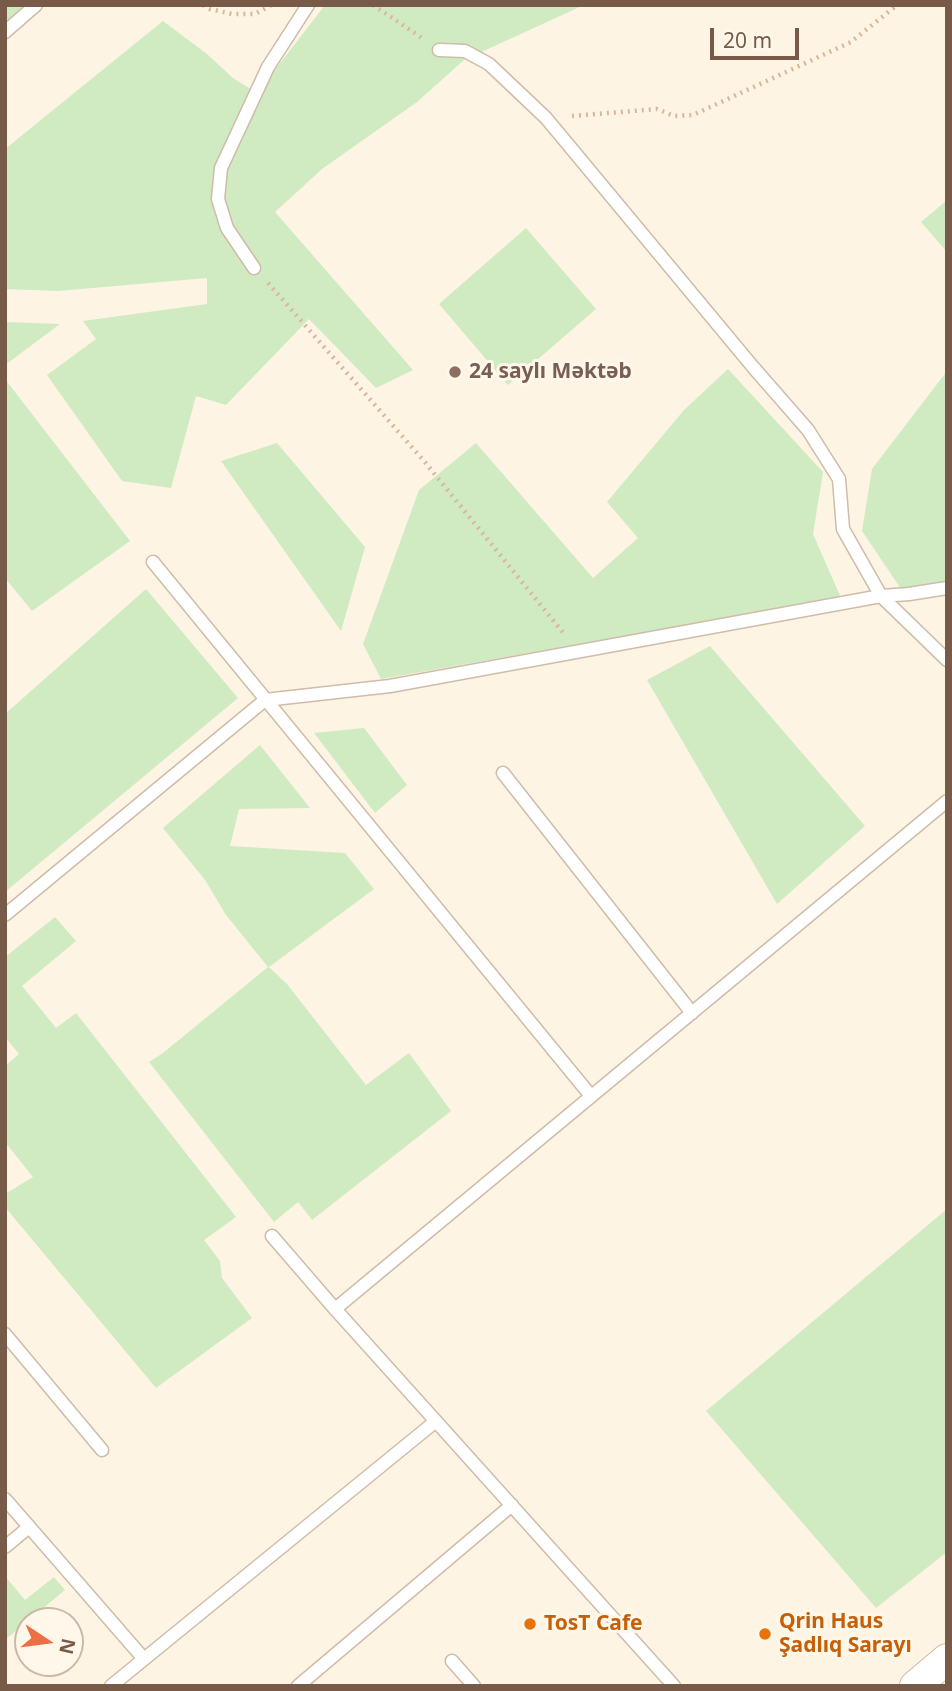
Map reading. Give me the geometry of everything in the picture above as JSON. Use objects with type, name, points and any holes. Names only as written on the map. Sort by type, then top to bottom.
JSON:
[{"type":"street","points":[[915,1686],[947,1659]]},
{"type":"lane","points":[[5,32],[36,5]]},
{"type":"lane","points":[[254,268],[227,228],[218,199],[221,168],[268,67],[308,5]]},
{"type":"lane","points":[[439,50],[465,51],[489,64],[546,118],[752,367],[808,430],[839,479],[843,529],[881,596],[947,660]]},
{"type":"lane","points":[[153,562],[592,1096]]},
{"type":"lane","points":[[5,915],[265,700],[390,686],[881,596],[947,587]]},
{"type":"lane","points":[[503,773],[692,1013]]},
{"type":"lane","points":[[335,1309],[947,801]]},
{"type":"lane","points":[[272,1237],[674,1686]]},
{"type":"lane","points":[[5,1334],[102,1450]]},
{"type":"lane","points":[[111,1686],[436,1421]]},
{"type":"lane","points":[[5,1499],[144,1659]]},
{"type":"lane","points":[[298,1686],[512,1505]]},
{"type":"lane","points":[[5,1547],[29,1527]]},
{"type":"lane","points":[[452,1661],[474,1686]]},
{"type":"path","points":[[204,5],[232,14],[255,13],[271,5]]},
{"type":"path","points":[[373,5],[439,50]]},
{"type":"path","points":[[546,118],[657,109],[674,116],[693,115],[851,42],[897,5]]},
{"type":"path","points":[[254,268],[424,461],[578,652]]},
{"type":"green space","points":[[5,5],[36,5],[5,32]]},
{"type":"green space","points":[[325,5],[584,5],[464,60],[417,102],[322,169],[275,212],[413,370],[376,388],[309,319],[226,405],[196,396],[171,488],[122,481],[47,375],[96,339],[83,321],[207,304],[207,278],[58,291],[5,289],[5,149],[163,21],[207,54],[233,78],[257,93]]},
{"type":"green space","points":[[947,200],[947,252],[921,222]]},
{"type":"green space","points":[[526,228],[596,309],[508,385],[439,304]]},
{"type":"green space","points":[[5,322],[60,324],[5,365]]},
{"type":"green space","points":[[728,369],[823,472],[813,534],[841,598],[381,679],[363,644],[419,490],[476,443],[593,578],[638,538],[607,502],[684,410]]},
{"type":"green space","points":[[947,371],[947,581],[901,589],[862,531],[872,469]]},
{"type":"green space","points":[[5,379],[130,541],[32,611],[5,578]]},
{"type":"green space","points":[[277,443],[365,547],[341,631],[221,461]]},
{"type":"green space","points":[[146,589],[238,698],[5,892],[5,714]]},
{"type":"green space","points":[[710,646],[865,826],[777,904],[647,680]]},
{"type":"green space","points":[[364,728],[407,785],[375,813],[314,733]]},
{"type":"green space","points":[[260,745],[310,808],[239,809],[230,846],[345,853],[374,889],[269,967],[287,984],[366,1085],[409,1053],[451,1111],[312,1220],[298,1202],[274,1222],[149,1062],[268,967],[226,915],[205,880],[163,828]]},
{"type":"green space","points":[[55,917],[76,941],[22,986],[56,1028],[76,1013],[236,1217],[204,1240],[220,1261],[222,1278],[252,1318],[156,1388],[5,1207],[5,1194],[33,1177],[5,1142],[5,1066],[19,1054],[5,1037],[5,957]]},
{"type":"green space","points":[[947,1209],[947,1552],[876,1608],[706,1411]]},
{"type":"green space","points":[[5,1576],[25,1600],[54,1577],[65,1590],[45,1607],[14,1607],[14,1632],[5,1640]]},
{"type":"place","name":"24 saylı Məktəb","points":[[455,372]]},
{"type":"place","name":"TosT Cafe","points":[[530,1624]]},
{"type":"place","name":"Qrin Haus Şadlıq Sarayı","points":[[765,1634]]}]
